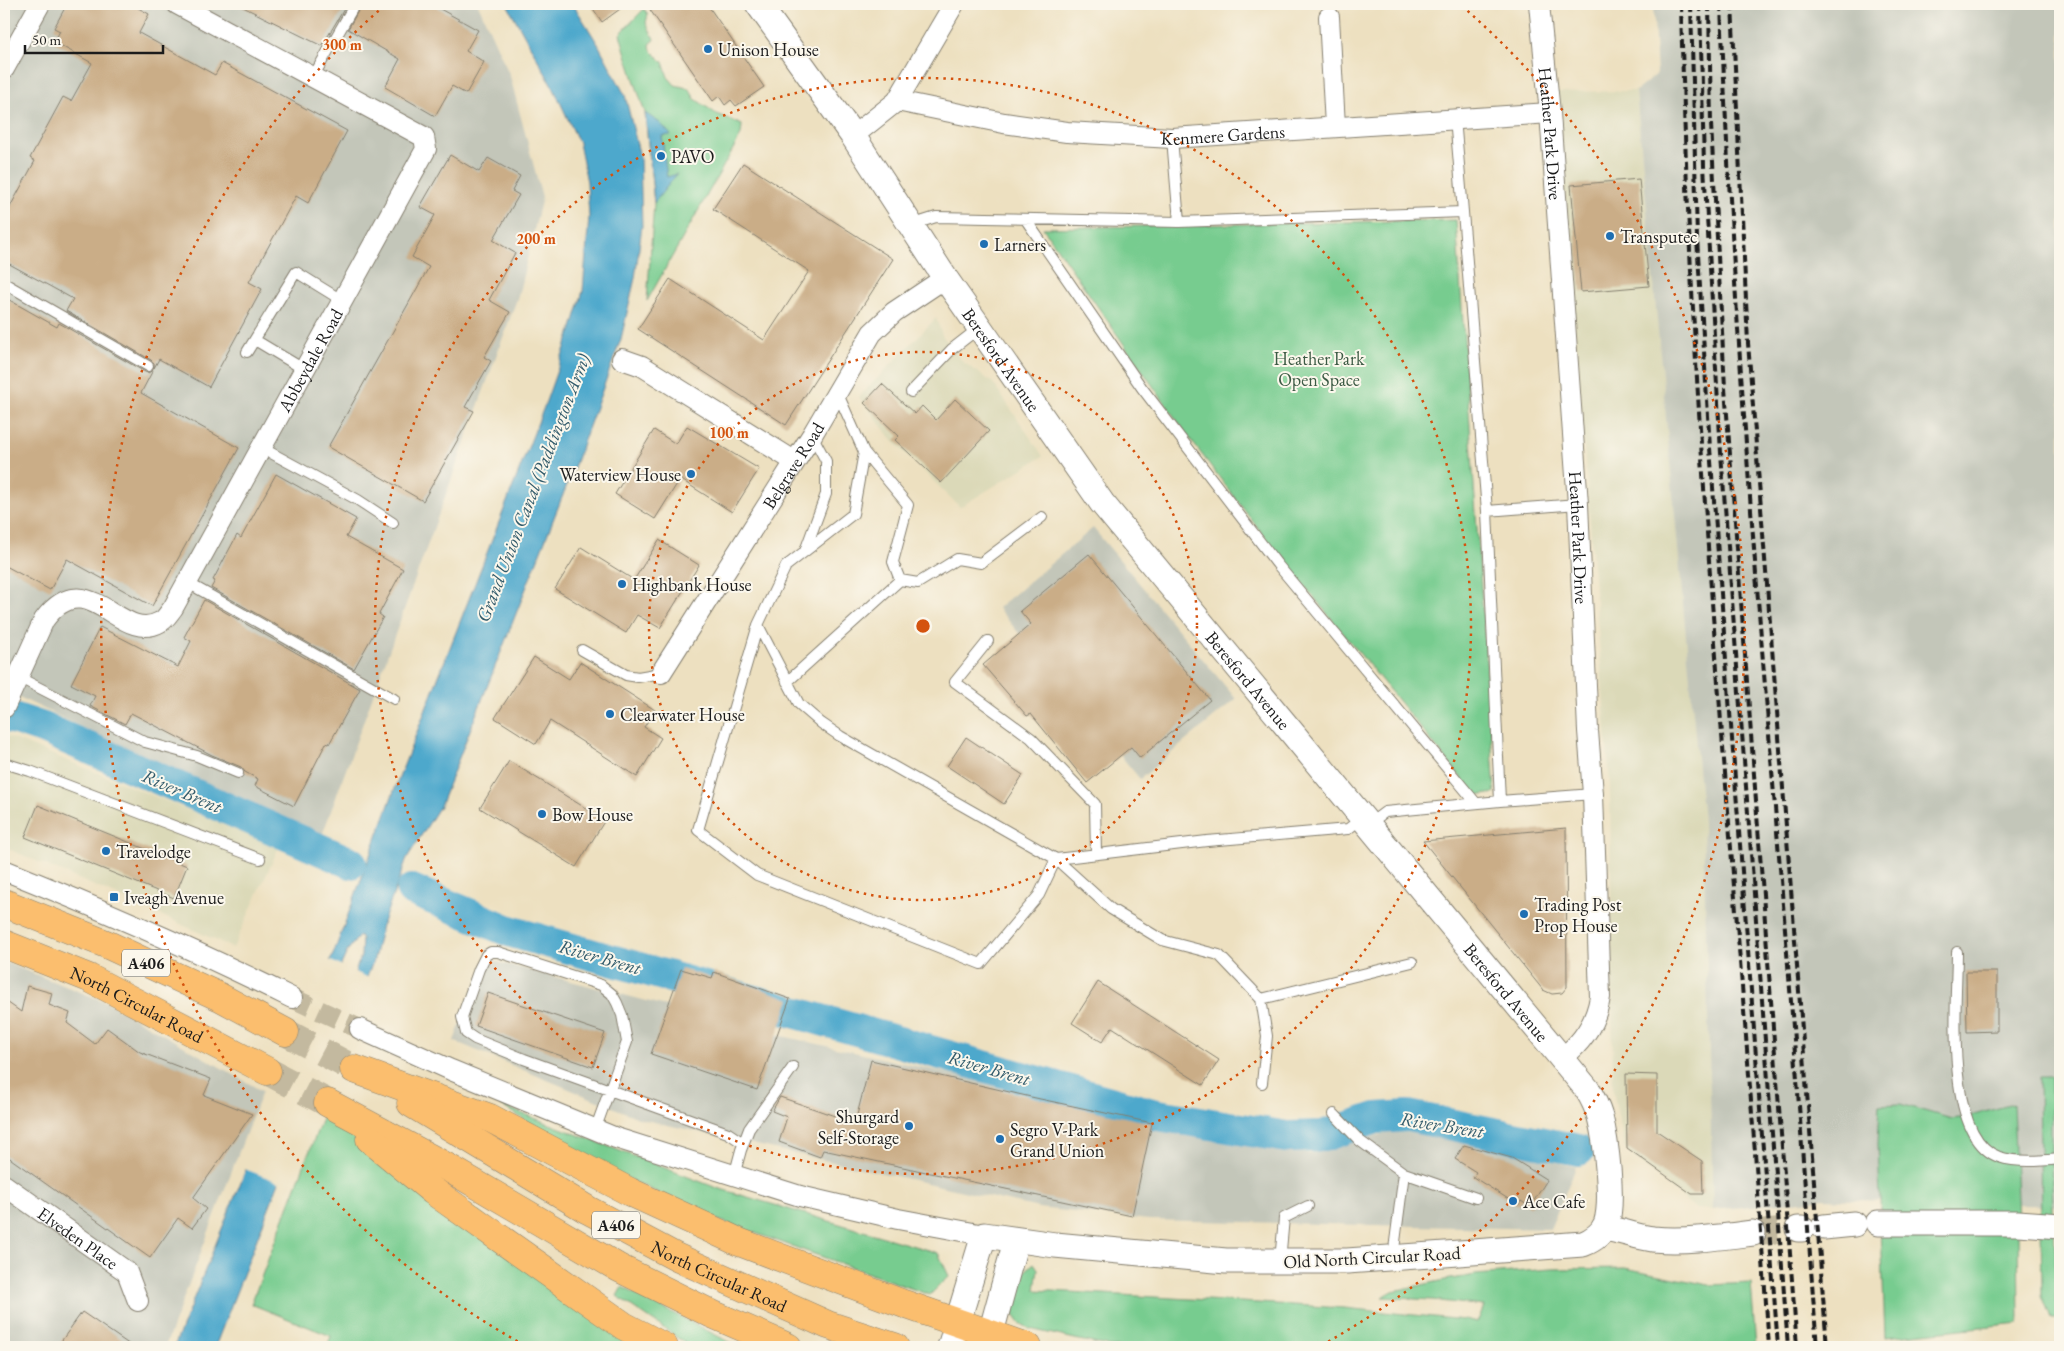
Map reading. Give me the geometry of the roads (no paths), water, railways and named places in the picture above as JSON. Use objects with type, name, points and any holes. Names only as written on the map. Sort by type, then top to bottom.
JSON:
[{"type":"highway","name":"A406","points":[[4,903],[106,944],[220,997],[285,1032]]},
{"type":"highway","name":"North Circular Road","points":[[4,944],[89,978],[267,1071]]},
{"type":"highway","name":"North Circular Road","points":[[895,1347],[828,1325],[676,1257],[588,1210],[349,1066],[490,1118],[630,1192],[739,1242],[953,1335]]},
{"type":"highway","name":"North Circular Road","points":[[664,1347],[624,1326],[433,1192],[328,1104],[447,1167],[619,1268],[712,1314],[788,1347]]},
{"type":"highway","points":[[953,1335],[1028,1347]]},
{"type":"street","points":[[4,69],[40,4]]},
{"type":"street","name":"Abbeydale Road","points":[[4,708],[11,675],[44,620],[53,608],[64,601],[75,598],[87,600],[138,626],[150,626],[161,622],[173,608],[426,149],[424,137],[177,4]]},
{"type":"street","name":"Beresford Avenue","points":[[758,4],[853,136],[945,278],[1102,503],[1587,1088],[1600,1115],[1610,1193],[1610,1209],[1604,1228]]},
{"type":"street","points":[[853,136],[898,101],[954,4]]},
{"type":"street","name":"Heather Park Drive","points":[[1539,4],[1550,113],[1578,504],[1588,731],[1593,794],[1600,997],[1598,1012],[1591,1027],[1571,1051],[1562,1058]]},
{"type":"street","points":[[1329,17],[1336,126]]},
{"type":"street","name":"Kenmere Gardens","points":[[898,101],[985,119],[1067,132],[1172,138],[1550,113]]},
{"type":"street","name":"Belgrave Road","points":[[661,673],[812,434],[872,333],[882,322],[945,278]]},
{"type":"street","points":[[622,360],[642,366],[794,461]]},
{"type":"street","points":[[4,870],[86,903],[235,970],[292,998]]},
{"type":"street","points":[[360,1029],[451,1070],[616,1138],[800,1196],[898,1219],[984,1235],[953,1335]]},
{"type":"street","name":"Elveden Place","points":[[4,1185],[127,1272],[138,1301]]},
{"type":"street","points":[[1808,1229],[1866,1224],[2018,1223],[2060,1226]]},
{"type":"street","points":[[1604,1228],[1651,1239],[1668,1240],[1711,1238],[1753,1233]]},
{"type":"street","name":"Old North Circular Road","points":[[984,1235],[1016,1241],[1226,1261],[1347,1261],[1583,1244],[1594,1239],[1604,1228]]},
{"type":"street","points":[[988,1341],[1016,1241]]},
{"type":"lane","points":[[314,77],[355,4]]},
{"type":"lane","points":[[1455,118],[1487,510],[1500,800]]},
{"type":"lane","points":[[1172,138],[1179,222]]},
{"type":"lane","points":[[910,226],[936,217],[1179,222],[1463,212]]},
{"type":"lane","points":[[1026,220],[1159,411],[1277,564],[1476,803]]},
{"type":"lane","points":[[247,352],[296,272],[343,301]]},
{"type":"lane","points":[[4,283],[148,366]]},
{"type":"lane","points":[[912,392],[952,349],[980,327]]},
{"type":"lane","points":[[255,340],[305,370]]},
{"type":"lane","points":[[836,392],[864,452],[908,506],[893,562],[900,580]]},
{"type":"lane","points":[[804,552],[826,494],[826,461],[812,434]]},
{"type":"lane","points":[[262,448],[358,500],[393,523]]},
{"type":"lane","points":[[864,452],[853,514],[786,566],[758,626],[698,830],[757,874],[981,964],[1039,895],[1056,859]]},
{"type":"lane","points":[[1487,510],[1578,504]]},
{"type":"lane","points":[[900,580],[918,583],[957,560],[981,562],[1042,517]]},
{"type":"lane","points":[[787,682],[900,580]]},
{"type":"lane","points":[[188,583],[394,699]]},
{"type":"lane","points":[[758,626],[800,704],[821,723],[840,736],[1056,859],[1111,909],[1162,940],[1219,955],[1261,999],[1267,1036],[1262,1083]]},
{"type":"lane","points":[[988,641],[955,682],[1031,738],[1095,804],[1096,854]]},
{"type":"lane","points":[[582,650],[626,675],[638,677],[661,673]]},
{"type":"lane","points":[[11,675],[145,742],[197,756],[238,773]]},
{"type":"lane","points":[[4,763],[30,771],[260,860]]},
{"type":"lane","points":[[1056,859],[1207,841],[1348,829],[1385,812],[1500,800],[1593,794]]},
{"type":"lane","points":[[595,1130],[610,1091],[627,1042],[622,1015],[612,994],[601,985],[498,952],[491,952],[486,956],[462,1017],[466,1033],[483,1043],[610,1091],[728,1133],[743,1143]]},
{"type":"lane","points":[[1957,952],[1956,1057],[1958,1083],[1973,1134],[1985,1148],[1998,1156],[2015,1160],[2060,1159]]},
{"type":"lane","points":[[1261,999],[1412,962]]},
{"type":"lane","points":[[734,1176],[749,1129],[793,1067]]},
{"type":"lane","points":[[1334,1114],[1360,1141],[1404,1173],[1476,1198]]},
{"type":"lane","points":[[1394,1258],[1404,1173]]},
{"type":"lane","points":[[1280,1261],[1284,1218],[1308,1206]]},
{"type":"water","name":"Grand Union Canal (Paddington Arm)","points":[[507,4],[573,4],[598,44],[625,95],[640,157],[642,226],[635,278],[621,339],[576,462],[440,806],[407,858],[382,925],[374,959],[367,977],[292,1161],[279,1182],[215,1347],[174,1347],[336,947],[395,788],[544,407],[572,328],[583,291],[589,217],[587,182],[579,143],[554,89]],"holes":[[[359,936],[362,938],[361,956],[355,972],[276,1162],[265,1176],[261,1174],[263,1156],[341,965],[348,950]]]},
{"type":"water","points":[[645,113],[660,123],[671,135],[662,136],[667,177],[677,174],[654,203]]},
{"type":"waterway","name":"River Brent","points":[[13,718],[43,728],[351,863]]},
{"type":"waterway","name":"River Brent","points":[[412,890],[509,931],[1152,1114],[1287,1137],[1323,1136],[1376,1118],[1408,1116],[1579,1150]]},
{"type":"tunnel","points":[[292,998],[360,1029]]},
{"type":"tunnel","points":[[285,1032],[345,1064]]},
{"type":"tunnel","points":[[267,1071],[328,1103]]},
{"type":"tunnel","points":[[1753,1233],[1798,1229]]},
{"type":"railway","points":[[1681,4],[1686,172],[1705,508],[1769,1347]]},
{"type":"railway","points":[[1691,4],[1697,238],[1710,448],[1778,1347]]},
{"type":"railway","points":[[1700,4],[1704,166],[1721,453],[1788,1347]]},
{"type":"railway","points":[[1709,4],[1711,124],[1725,388],[1797,1347]]},
{"type":"railway","points":[[1721,4],[1739,351],[1794,1033],[1817,1347]]},
{"type":"railway","points":[[1732,4],[1748,343],[1827,1347]]},
{"type":"place","name":"Unison House","points":[[708,49]]},
{"type":"place","name":"PAVO","points":[[661,156]]},
{"type":"place","name":"Transputec","points":[[1610,236]]},
{"type":"place","name":"Larners","points":[[984,244]]},
{"type":"place","name":"Waterview House","points":[[691,474]]},
{"type":"place","name":"Highbank House","points":[[622,584]]},
{"type":"place","name":"Clearwater House","points":[[610,714]]},
{"type":"place","name":"Bow House","points":[[542,814]]},
{"type":"place","name":"Travelodge","points":[[106,851]]},
{"type":"place","name":"Iveagh Avenue","points":[[114,897]]},
{"type":"place","name":"Trading Post Prop House","points":[[1524,914]]},
{"type":"place","name":"Shurgard Self-Storage","points":[[909,1126]]},
{"type":"place","name":"Segro V-Park Grand Union","points":[[1000,1139]]},
{"type":"place","name":"Ace Cafe","points":[[1513,1201]]},
{"type":"park label","name":"Heather Park Open Space","points":[[1319,368]]}]
